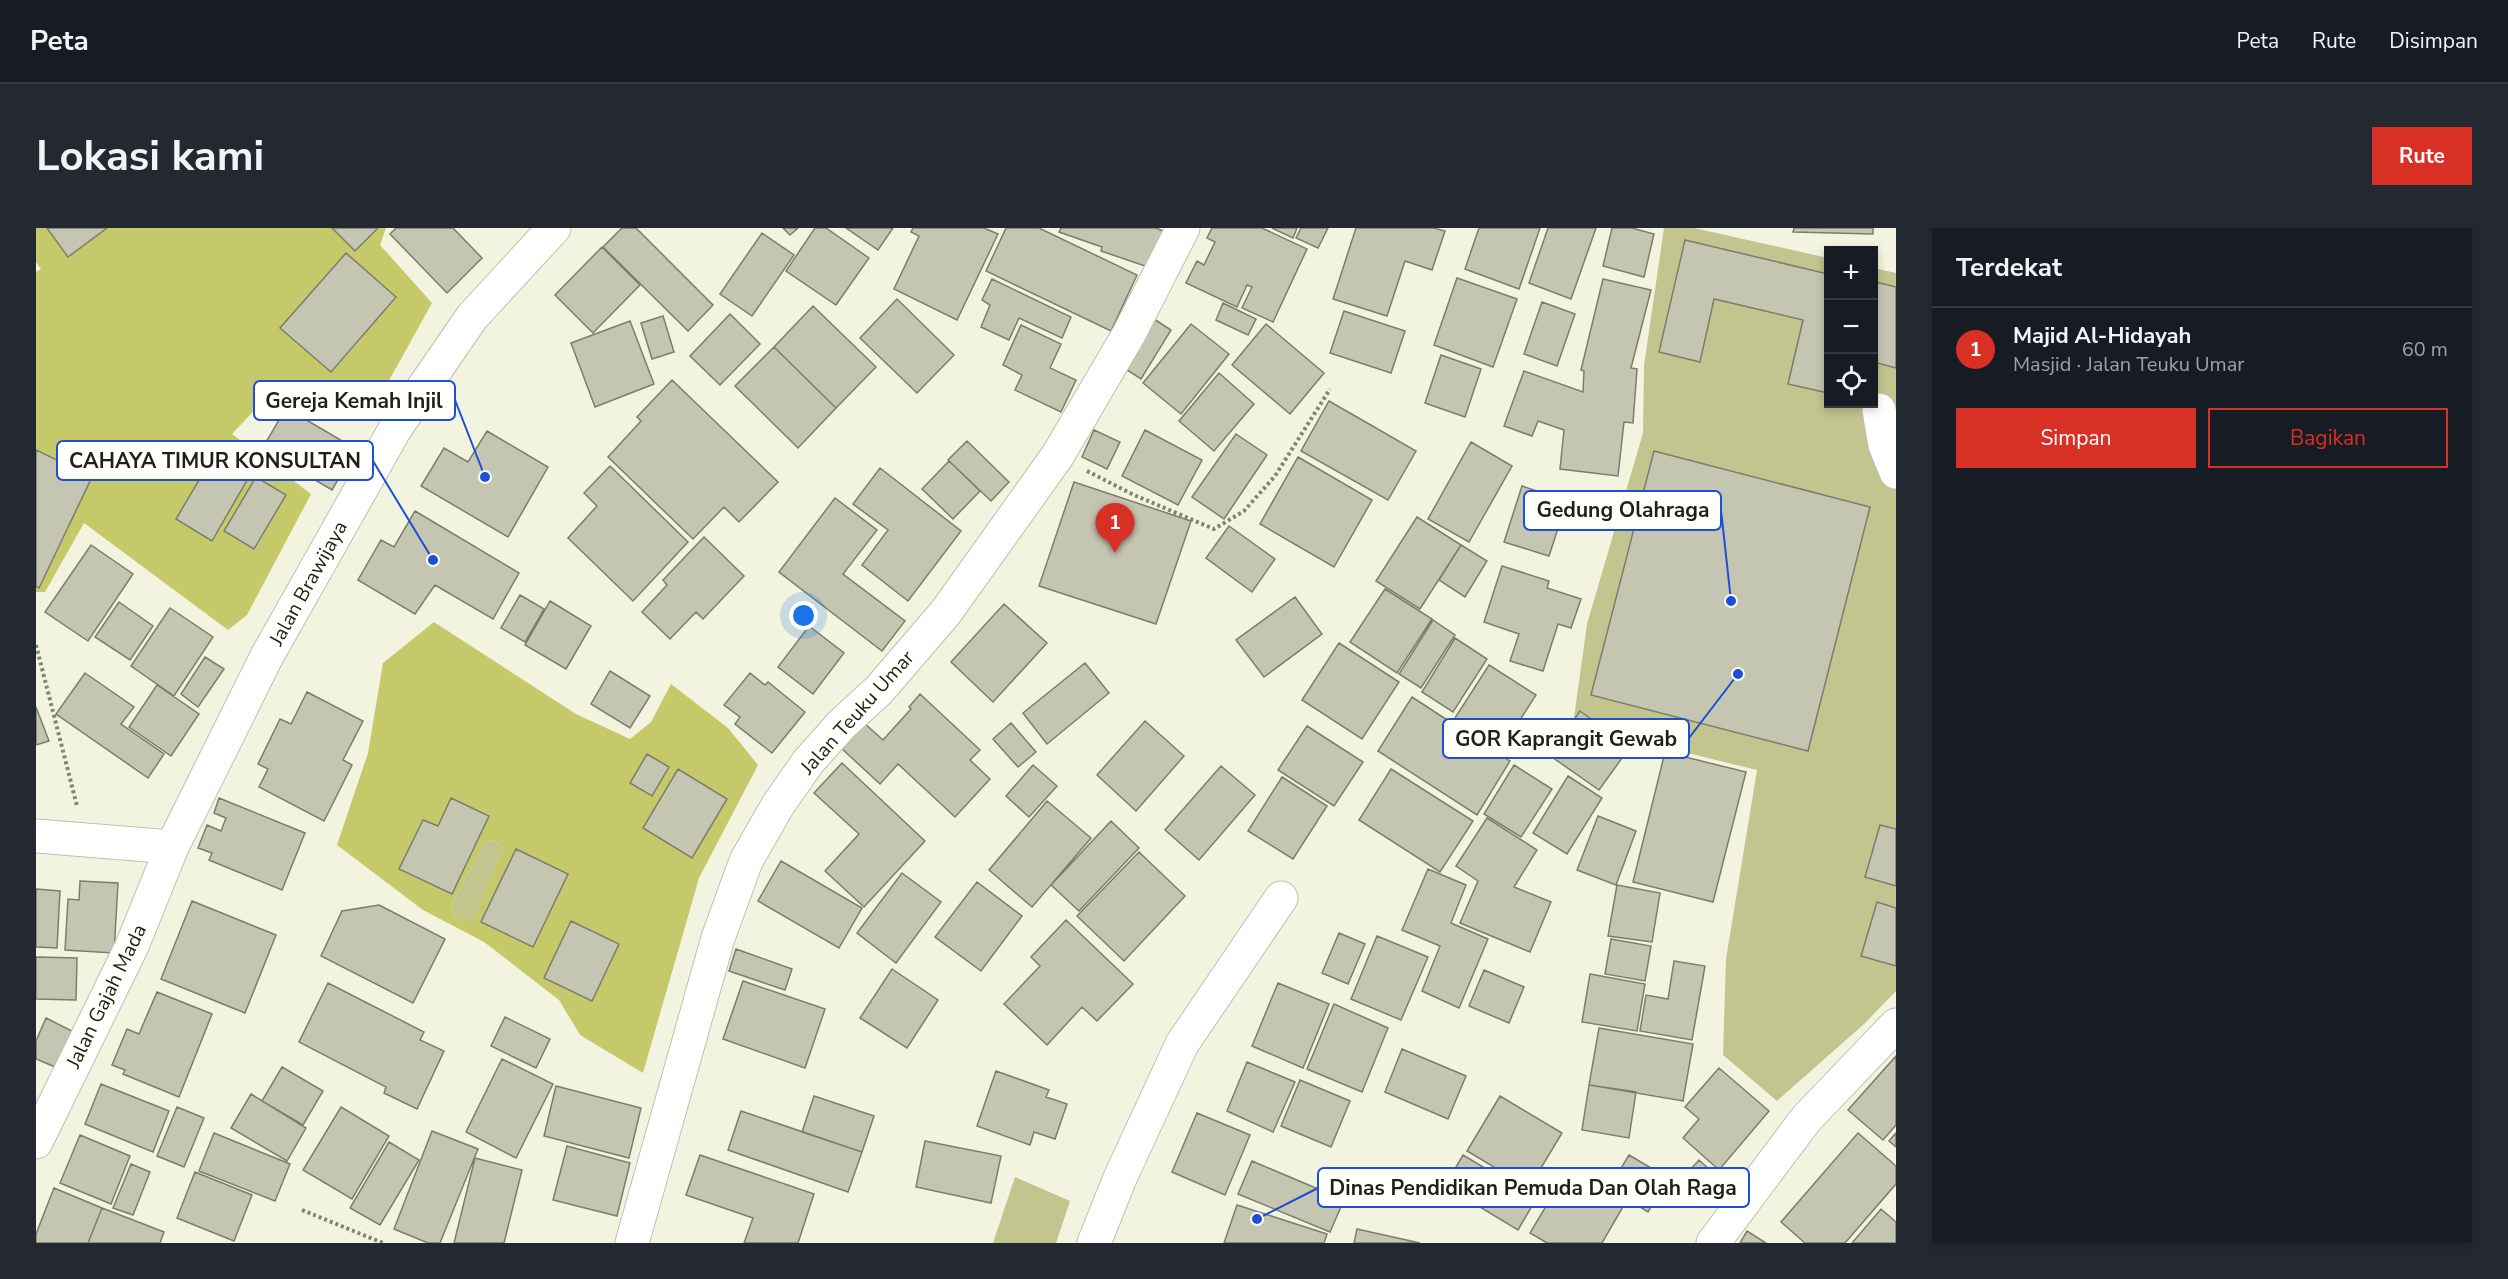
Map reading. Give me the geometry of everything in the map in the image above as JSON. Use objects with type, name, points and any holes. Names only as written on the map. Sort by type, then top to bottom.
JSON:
[{"type":"street","name":"Jalan Brawijaya","points":[[172,847],[267,656],[395,429],[472,317],[554,228]]},
{"type":"street","name":"Jalan Teuku Umar","points":[[632,1243],[718,938],[746,861],[808,762],[842,724],[879,690],[946,612],[1058,456],[1129,334],[1183,228]]},
{"type":"street","points":[[1879,411],[1885,445],[1896,472]]},
{"type":"street","points":[[36,836],[172,847]]},
{"type":"street","name":"Jalan Gajah Mada","points":[[36,1142],[132,946],[172,847]]},
{"type":"street","points":[[1094,1243],[1120,1178],[1182,1044],[1281,898]]},
{"type":"street","points":[[1713,1243],[1806,1119],[1896,1025]]},
{"type":"path","points":[[1058,456],[1134,495],[1214,529],[1244,511],[1275,476],[1330,389]]},
{"type":"path","points":[[36,645],[74,786],[82,839]]},
{"type":"path","points":[[302,1210],[383,1243]]},
{"type":"green space","points":[[36,228],[47,228],[68,256],[107,228],[332,228],[355,251],[378,228],[386,228],[380,245],[432,303],[381,395],[323,396],[282,381],[232,434],[311,494],[247,615],[228,630],[84,523],[45,592],[36,592],[36,586],[39,588],[92,477],[36,450],[36,272],[41,269],[36,262]],"holes":[[[346,253],[396,298],[331,372],[281,328]],[[221,443],[257,464],[212,540],[177,519]],[[256,478],[286,495],[255,549],[224,531]]]},
{"type":"green space","points":[[1664,228],[1694,228],[1824,257],[1824,408],[1878,408],[1878,269],[1896,273],[1896,991],[1864,1024],[1777,1101],[1723,1055],[1726,959],[1757,770],[1573,725],[1587,624],[1643,433],[1644,366]]},
{"type":"green space","points":[[434,622],[576,714],[630,739],[651,722],[671,684],[728,728],[758,765],[699,878],[643,1073],[580,1035],[559,1000],[484,942],[423,910],[337,845],[368,753],[383,663]],"holes":[[[647,754],[669,768],[652,796],[630,783]],[[678,769],[727,799],[692,858],[643,828]],[[451,798],[488,816],[452,894],[399,869],[422,820],[438,826]],[[493,840],[503,848],[473,920],[455,918],[451,905],[485,842]],[[571,922],[619,944],[592,1001],[544,978]]]},
{"type":"green space","points":[[493,840],[503,848],[473,921],[455,918],[451,905],[485,842]]},
{"type":"green space","points":[[1015,1177],[1070,1201],[1056,1243],[993,1243]]},
{"type":"building","points":[[47,228],[107,228],[68,257]]},
{"type":"building","points":[[332,228],[378,228],[355,251]]},
{"type":"building","points":[[396,228],[453,228],[482,258],[447,293],[390,234]]},
{"type":"building","points":[[622,228],[636,228],[713,305],[688,331],[603,247]]},
{"type":"building","points":[[783,228],[798,228],[790,235]]},
{"type":"building","points":[[815,228],[826,228],[869,258],[836,305],[786,271]]},
{"type":"building","points":[[846,228],[893,228],[878,250]]},
{"type":"building","points":[[913,228],[984,228],[998,234],[957,320],[894,289],[919,236],[911,232]]},
{"type":"building","points":[[1006,228],[1039,228],[1137,275],[1111,331],[986,271]]},
{"type":"building","points":[[1061,228],[1156,228],[1163,231],[1151,268],[1101,251],[1102,247],[1059,232]]},
{"type":"building","points":[[1212,228],[1262,228],[1307,249],[1273,322],[1242,308],[1252,287],[1247,285],[1237,307],[1186,283],[1197,261],[1204,265],[1215,242],[1207,238]]},
{"type":"building","points":[[1272,228],[1297,228],[1293,238]]},
{"type":"building","points":[[1301,228],[1328,228],[1318,248],[1296,238]]},
{"type":"building","points":[[1356,228],[1434,228],[1445,231],[1432,270],[1405,261],[1387,316],[1333,299]]},
{"type":"building","points":[[1479,228],[1540,228],[1519,289],[1465,269]]},
{"type":"building","points":[[1548,228],[1596,228],[1571,299],[1529,283]]},
{"type":"building","points":[[1612,228],[1632,228],[1654,234],[1644,277],[1603,266]]},
{"type":"building","points":[[1794,228],[1873,228],[1873,234],[1793,232]]},
{"type":"building","points":[[762,233],[794,255],[752,316],[720,294]]},
{"type":"building","points":[[1685,240],[1824,273],[1824,392],[1788,384],[1803,320],[1714,299],[1700,362],[1659,352]]},
{"type":"building","points":[[602,247],[640,285],[593,333],[555,295]]},
{"type":"building","points":[[346,253],[396,297],[331,372],[280,328]]},
{"type":"building","points":[[1457,278],[1517,299],[1493,367],[1434,345]]},
{"type":"building","points":[[992,279],[1071,317],[1062,338],[1019,318],[1009,340],[981,327],[990,305],[982,300]]},
{"type":"building","points":[[1603,279],[1651,290],[1631,368],[1637,369],[1633,423],[1624,422],[1618,476],[1560,469],[1564,430],[1538,421],[1532,436],[1504,426],[1524,371],[1583,392],[1584,371],[1581,370]]},
{"type":"building","points":[[1878,282],[1896,287],[1896,368],[1878,363]]},
{"type":"building","points":[[897,299],[954,355],[917,393],[860,338]]},
{"type":"building","points":[[1542,302],[1575,314],[1557,366],[1524,354]]},
{"type":"building","points":[[1223,303],[1256,319],[1248,335],[1216,320]]},
{"type":"building","points":[[813,306],[876,367],[836,408],[774,347]]},
{"type":"building","points":[[1344,311],[1405,331],[1391,373],[1330,353]]},
{"type":"building","points":[[730,314],[760,344],[720,385],[690,356]]},
{"type":"building","points":[[663,316],[674,352],[652,359],[641,323]]},
{"type":"building","points":[[1154,319],[1171,330],[1141,379],[1124,368]]},
{"type":"building","points":[[630,321],[654,384],[595,407],[571,343]]},
{"type":"building","points":[[1191,324],[1229,354],[1181,414],[1143,383]]},
{"type":"building","points":[[1266,324],[1324,373],[1290,414],[1232,365]]},
{"type":"building","points":[[1021,325],[1061,344],[1050,368],[1076,380],[1061,412],[1015,390],[1022,375],[1003,365]]},
{"type":"building","points":[[774,347],[836,408],[798,448],[735,386]]},
{"type":"building","points":[[1441,355],[1481,369],[1465,417],[1425,403]]},
{"type":"building","points":[[1219,373],[1254,404],[1214,451],[1179,421]]},
{"type":"building","points":[[672,380],[778,482],[739,522],[724,507],[693,539],[608,457],[641,421],[637,417]]},
{"type":"building","points":[[1329,401],[1416,451],[1388,500],[1301,451]]},
{"type":"building","points":[[286,408],[356,449],[332,490],[262,449]]},
{"type":"building","points":[[1094,430],[1120,442],[1107,469],[1082,457]]},
{"type":"building","points":[[1145,430],[1202,460],[1178,505],[1122,476]]},
{"type":"building","points":[[487,431],[548,467],[508,537],[421,486],[444,448],[468,462]]},
{"type":"building","points":[[1236,434],[1267,455],[1224,519],[1192,497]]},
{"type":"building","points":[[967,441],[1009,482],[991,501],[948,460]]},
{"type":"building","points":[[1471,442],[1512,466],[1469,542],[1428,519]]},
{"type":"building","points":[[221,443],[257,463],[212,541],[176,519]]},
{"type":"building","points":[[36,450],[92,477],[39,588],[36,586]]},
{"type":"building","points":[[1654,451],[1870,507],[1808,751],[1591,695]]},
{"type":"building","points":[[1298,457],[1372,500],[1334,567],[1260,524]]},
{"type":"building","points":[[949,461],[980,491],[953,519],[922,489]]},
{"type":"building","points":[[610,466],[688,542],[633,601],[568,538],[597,506],[584,493]]},
{"type":"building","points":[[880,468],[961,531],[908,601],[862,565],[888,530],[853,504]]},
{"type":"building","points":[[256,477],[286,495],[254,549],[224,531]]},
{"type":"building","points":[[1074,482],[1191,521],[1156,624],[1039,586]]},
{"type":"building","points":[[1522,486],[1567,501],[1549,556],[1504,542]]},
{"type":"building","points":[[835,498],[877,530],[843,574],[905,621],[882,651],[779,572]]},
{"type":"building","points":[[415,511],[519,573],[493,619],[435,585],[415,614],[358,580],[381,540],[394,547]]},
{"type":"building","points":[[1417,517],[1461,545],[1420,609],[1376,581]]},
{"type":"building","points":[[1229,526],[1275,559],[1252,592],[1206,558]]},
{"type":"building","points":[[704,537],[744,576],[703,619],[696,612],[670,639],[642,612],[667,585],[663,580]]},
{"type":"building","points":[[91,545],[133,574],[88,641],[45,612]]},
{"type":"building","points":[[1461,545],[1487,561],[1465,597],[1439,580]]},
{"type":"building","points":[[1502,566],[1549,581],[1547,588],[1581,599],[1571,628],[1558,624],[1543,671],[1510,661],[1519,634],[1484,622]]},
{"type":"building","points":[[1385,589],[1432,619],[1397,673],[1350,642]]},
{"type":"building","points":[[520,595],[544,609],[525,642],[501,628]]},
{"type":"building","points":[[1295,597],[1322,634],[1264,677],[1236,640]]},
{"type":"building","points":[[550,601],[591,626],[566,669],[525,645]]},
{"type":"building","points":[[119,602],[153,626],[130,660],[95,637]]},
{"type":"building","points":[[1004,604],[1047,643],[993,702],[951,662]]},
{"type":"building","points":[[170,608],[213,637],[174,696],[131,666]]},
{"type":"building","points":[[1433,620],[1455,635],[1421,688],[1399,674]]},
{"type":"building","points":[[809,626],[844,653],[813,694],[778,667]]},
{"type":"building","points":[[1455,638],[1487,659],[1453,712],[1422,692]]},
{"type":"building","points":[[1339,643],[1399,682],[1362,739],[1302,700]]},
{"type":"building","points":[[205,657],[224,669],[198,707],[181,694]]},
{"type":"building","points":[[1085,663],[1109,693],[1047,744],[1023,713]]},
{"type":"building","points":[[1489,665],[1536,695],[1502,748],[1455,718]]},
{"type":"building","points":[[610,671],[650,696],[630,728],[591,704]]},
{"type":"building","points":[[85,673],[134,707],[121,724],[164,754],[148,778],[56,714]]},
{"type":"building","points":[[750,673],[765,685],[768,682],[805,712],[772,753],[735,724],[740,717],[724,705]]},
{"type":"building","points":[[157,685],[199,714],[171,756],[129,727]]},
{"type":"building","points":[[307,692],[363,721],[343,760],[352,765],[324,821],[259,787],[268,769],[258,764],[280,719],[291,724]]},
{"type":"building","points":[[920,694],[980,750],[970,760],[990,779],[955,817],[898,764],[880,784],[840,747],[863,722],[883,740],[911,709],[909,707]]},
{"type":"building","points":[[1412,697],[1510,761],[1477,815],[1378,751]]},
{"type":"building","points":[[36,707],[49,741],[36,745]]},
{"type":"building","points":[[1580,711],[1630,747],[1599,790],[1549,755]]},
{"type":"building","points":[[1145,721],[1184,756],[1136,811],[1097,775]]},
{"type":"building","points":[[1011,723],[1036,752],[1018,767],[993,739]]},
{"type":"building","points":[[1307,726],[1363,762],[1334,806],[1278,770]]},
{"type":"building","points":[[1665,752],[1746,772],[1713,902],[1633,882]]},
{"type":"building","points":[[647,754],[669,767],[652,796],[630,783]]},
{"type":"building","points":[[842,763],[925,841],[864,907],[825,871],[859,834],[814,793]]},
{"type":"building","points":[[1033,765],[1057,786],[1029,817],[1006,796]]},
{"type":"building","points":[[1514,765],[1552,789],[1521,837],[1484,814]]},
{"type":"building","points":[[1221,766],[1255,795],[1199,860],[1165,830]]},
{"type":"building","points":[[678,769],[727,799],[692,858],[643,828]]},
{"type":"building","points":[[1391,769],[1473,821],[1440,872],[1359,820]]},
{"type":"building","points":[[1568,776],[1602,798],[1567,854],[1533,833]]},
{"type":"building","points":[[1282,777],[1327,806],[1293,859],[1248,831]]},
{"type":"building","points":[[219,798],[305,833],[282,890],[209,860],[212,853],[198,848],[207,825],[221,831],[226,818],[214,813]]},
{"type":"building","points":[[451,798],[489,816],[452,894],[399,869],[423,820],[438,826]]},
{"type":"building","points":[[1047,801],[1091,838],[1032,907],[989,870]]},
{"type":"building","points":[[1598,816],[1636,831],[1616,885],[1577,870]]},
{"type":"building","points":[[1487,818],[1537,850],[1514,887],[1551,902],[1530,952],[1460,923],[1478,881],[1456,866]]},
{"type":"building","points":[[1111,821],[1139,848],[1079,911],[1051,885]]},
{"type":"building","points":[[1880,825],[1896,829],[1896,886],[1865,877]]},
{"type":"building","points":[[516,849],[568,874],[533,947],[481,922]]},
{"type":"building","points":[[1139,852],[1185,896],[1124,961],[1077,916]]},
{"type":"building","points":[[781,861],[862,908],[839,948],[758,901]]},
{"type":"building","points":[[1428,869],[1466,885],[1451,923],[1488,939],[1459,1008],[1422,991],[1440,946],[1402,930]]},
{"type":"building","points":[[902,873],[941,902],[896,963],[857,933]]},
{"type":"building","points":[[80,881],[118,883],[114,953],[65,950],[68,899],[79,900]]},
{"type":"building","points":[[977,882],[1022,916],[981,971],[935,937]]},
{"type":"building","points":[[1617,885],[1660,893],[1652,942],[1608,936]]},
{"type":"building","points":[[36,889],[60,891],[57,948],[36,947]]},
{"type":"building","points":[[192,901],[276,935],[245,1013],[161,979]]},
{"type":"building","points":[[1877,902],[1896,908],[1896,966],[1861,956]]},
{"type":"building","points":[[379,905],[445,939],[413,1003],[321,956],[342,911]]},
{"type":"building","points":[[1066,920],[1133,984],[1097,1021],[1082,1007],[1047,1045],[1004,1004],[1040,966],[1031,957]]},
{"type":"building","points":[[571,921],[619,944],[592,1001],[544,978]]},
{"type":"building","points":[[1339,933],[1365,944],[1348,984],[1322,973]]},
{"type":"building","points":[[1377,936],[1428,957],[1401,1020],[1351,999]]},
{"type":"building","points":[[1611,939],[1651,946],[1645,981],[1605,974]]},
{"type":"building","points":[[736,949],[792,969],[785,990],[729,971]]},
{"type":"building","points":[[36,957],[77,958],[76,1000],[36,999]]},
{"type":"building","points":[[1674,961],[1705,966],[1692,1040],[1640,1031],[1646,995],[1668,999]]},
{"type":"building","points":[[892,969],[938,1000],[907,1048],[860,1018]]},
{"type":"building","points":[[1484,970],[1524,987],[1509,1023],[1469,1006]]},
{"type":"building","points":[[1590,974],[1645,984],[1637,1031],[1582,1022]]},
{"type":"building","points":[[743,981],[825,1009],[805,1068],[723,1039]]},
{"type":"building","points":[[328,983],[424,1032],[420,1040],[444,1051],[417,1109],[384,1093],[386,1087],[299,1042]]},
{"type":"building","points":[[1278,983],[1329,1004],[1303,1068],[1252,1046]]},
{"type":"building","points":[[157,992],[212,1014],[179,1097],[123,1074],[125,1070],[112,1065],[127,1029],[139,1034]]},
{"type":"building","points":[[1334,1004],[1388,1028],[1362,1092],[1307,1069]]},
{"type":"building","points":[[505,1017],[550,1039],[536,1068],[491,1046]]},
{"type":"building","points":[[46,1018],[72,1031],[55,1067],[36,1059],[36,1041]]},
{"type":"building","points":[[1599,1028],[1693,1044],[1683,1101],[1589,1085]]},
{"type":"building","points":[[1402,1049],[1466,1076],[1448,1119],[1385,1092]]},
{"type":"building","points":[[1896,1056],[1896,1125],[1883,1140],[1848,1110]]},
{"type":"building","points":[[502,1059],[553,1084],[516,1158],[466,1132]]},
{"type":"building","points":[[1247,1062],[1295,1082],[1273,1132],[1227,1111]]},
{"type":"building","points":[[282,1067],[323,1091],[303,1125],[262,1101]]},
{"type":"building","points":[[1719,1068],[1769,1111],[1719,1170],[1683,1138],[1699,1119],[1685,1107]]},
{"type":"building","points":[[996,1071],[1049,1090],[1046,1097],[1067,1104],[1055,1139],[1034,1132],[1030,1145],[977,1126]]},
{"type":"building","points":[[1300,1080],[1350,1101],[1331,1147],[1281,1126]]},
{"type":"building","points":[[101,1084],[169,1111],[153,1152],[85,1124]]},
{"type":"building","points":[[1589,1085],[1636,1092],[1629,1138],[1582,1130]]},
{"type":"building","points":[[556,1086],[641,1108],[629,1158],[544,1136]]},
{"type":"building","points":[[251,1094],[306,1128],[287,1161],[231,1128]]},
{"type":"building","points":[[814,1096],[874,1116],[862,1152],[802,1132]]},
{"type":"building","points":[[1500,1096],[1562,1133],[1529,1188],[1467,1151]]},
{"type":"building","points":[[177,1107],[204,1118],[184,1167],[157,1156]]},
{"type":"building","points":[[341,1107],[389,1136],[352,1199],[303,1170]]},
{"type":"building","points":[[741,1111],[862,1152],[848,1192],[728,1150]]},
{"type":"building","points":[[1197,1113],[1250,1135],[1225,1195],[1172,1172]]},
{"type":"building","points":[[432,1131],[478,1149],[440,1243],[428,1243],[394,1229]]},
{"type":"building","points":[[214,1133],[290,1164],[275,1201],[199,1171]]},
{"type":"building","points":[[1858,1133],[1896,1166],[1896,1184],[1845,1243],[1805,1243],[1781,1222]]},
{"type":"building","points":[[1896,1133],[1896,1147],[1889,1141]]},
{"type":"building","points":[[80,1135],[130,1156],[111,1204],[60,1183]]},
{"type":"building","points":[[925,1141],[1001,1156],[991,1203],[916,1187]]},
{"type":"building","points":[[389,1142],[419,1160],[380,1225],[350,1208]]},
{"type":"building","points":[[567,1146],[630,1163],[617,1216],[553,1200]]},
{"type":"building","points":[[700,1155],[814,1194],[798,1243],[744,1243],[753,1218],[686,1195]]},
{"type":"building","points":[[1463,1155],[1536,1199],[1518,1230],[1445,1186]]},
{"type":"building","points":[[1629,1155],[1668,1178],[1648,1212],[1609,1188]]},
{"type":"building","points":[[475,1158],[522,1170],[504,1243],[454,1243]]},
{"type":"building","points":[[1699,1160],[1718,1177],[1708,1189],[1688,1172]]},
{"type":"building","points":[[1252,1161],[1344,1200],[1330,1232],[1238,1194]]},
{"type":"building","points":[[131,1164],[150,1172],[133,1215],[113,1208]]},
{"type":"building","points":[[1567,1171],[1624,1205],[1602,1243],[1547,1243],[1530,1233]]},
{"type":"building","points":[[195,1172],[252,1195],[234,1241],[177,1218]]},
{"type":"building","points":[[54,1188],[102,1208],[88,1243],[36,1243],[36,1234]]},
{"type":"building","points":[[1237,1205],[1327,1234],[1324,1243],[1224,1243]]},
{"type":"building","points":[[102,1208],[164,1232],[160,1243],[88,1243]]},
{"type":"building","points":[[1881,1209],[1896,1222],[1896,1243],[1852,1243]]},
{"type":"building","points":[[1357,1229],[1420,1243],[1354,1243]]},
{"type":"building","points":[[1747,1231],[1766,1243],[1740,1243]]},
{"type":"place","name":"Gereja Kemah Injil","points":[[485,477]]},
{"type":"place","name":"Majid Al-Hidayah","points":[[1115,553]]},
{"type":"place","name":"CAHAYA TIMUR KONSULTAN","points":[[433,560]]},
{"type":"place","name":"Gedung Olahraga","points":[[1731,601]]},
{"type":"place","name":"GOR Kaprangit Gewab","points":[[1738,674]]},
{"type":"place","name":"Dinas Pendidikan Pemuda Dan Olah Raga","points":[[1257,1219]]}]
